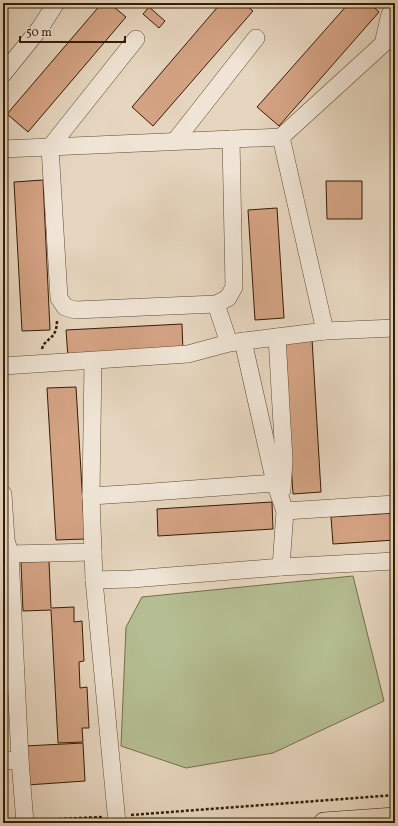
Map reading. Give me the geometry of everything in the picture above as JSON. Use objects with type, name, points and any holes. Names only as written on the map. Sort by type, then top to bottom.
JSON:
[{"type":"main road","points":[[324,823],[395,818]]},
{"type":"lane","points":[[3,74],[40,28],[56,3]]},
{"type":"lane","points":[[3,149],[281,137],[383,44],[392,13]]},
{"type":"lane","points":[[174,141],[256,38]]},
{"type":"lane","points":[[136,39],[50,147],[59,298],[65,307],[74,310],[216,304],[228,298],[234,286],[232,138]]},
{"type":"lane","points":[[281,137],[325,331]]},
{"type":"lane","points":[[216,304],[236,342],[274,483],[283,506]]},
{"type":"lane","points":[[3,366],[188,354],[236,342],[325,331],[395,328]]},
{"type":"lane","points":[[276,337],[284,460],[280,567]]},
{"type":"lane","points":[[93,361],[91,496],[94,580],[117,820]]},
{"type":"lane","points":[[91,496],[139,494],[274,483]]},
{"type":"lane","points":[[3,494],[25,822]]},
{"type":"lane","points":[[283,506],[395,504]]},
{"type":"lane","points":[[6,544],[93,552]]},
{"type":"lane","points":[[94,580],[132,579],[280,567],[395,560]]},
{"type":"lane","points":[[3,761],[20,760]]},
{"type":"path","points":[[43,364],[42,348],[56,333],[58,328],[59,298]]},
{"type":"path","points":[[3,823],[71,818],[117,820],[395,795]]},
{"type":"path","points":[[71,818],[71,823]]},
{"type":"green space","points":[[353,576],[384,701],[273,753],[186,768],[121,746],[126,627],[142,597]]},
{"type":"building","points":[[102,3],[109,3],[126,17],[28,132],[7,114]]},
{"type":"building","points":[[221,3],[243,3],[253,11],[153,126],[132,107]]},
{"type":"building","points":[[349,3],[369,3],[379,12],[279,126],[257,107]]},
{"type":"building","points":[[149,7],[165,21],[159,28],[143,14]]},
{"type":"building","points":[[43,180],[50,330],[22,331],[14,182]]},
{"type":"building","points":[[326,181],[362,181],[362,219],[327,219]]},
{"type":"building","points":[[277,208],[284,318],[255,320],[248,210]]},
{"type":"building","points":[[182,324],[183,352],[68,358],[66,330]]},
{"type":"building","points":[[312,339],[321,492],[293,494],[283,341]]},
{"type":"building","points":[[76,387],[85,539],[56,540],[47,388]]},
{"type":"building","points":[[272,502],[273,529],[158,536],[157,509]]},
{"type":"building","points":[[395,513],[395,540],[333,544],[331,517]]},
{"type":"building","points":[[49,561],[51,608],[74,607],[74,622],[82,621],[84,661],[79,662],[80,688],[87,687],[89,728],[82,728],[83,742],[58,743],[51,610],[23,611],[21,562]]},
{"type":"building","points":[[83,743],[85,781],[27,785],[25,746]]}]
